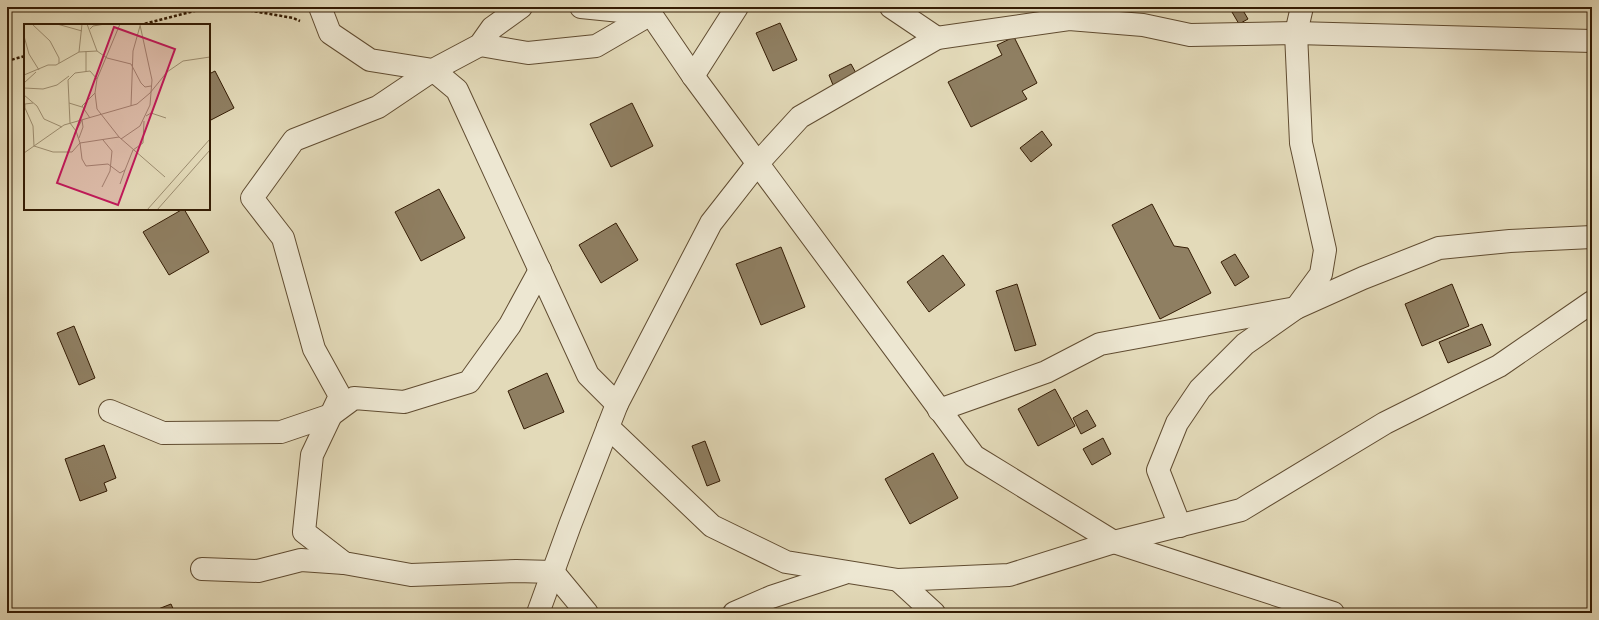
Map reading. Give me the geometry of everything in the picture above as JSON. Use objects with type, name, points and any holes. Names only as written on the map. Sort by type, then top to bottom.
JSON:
[{"type":"street","points":[[320,7],[330,33],[370,60],[433,70],[457,90],[588,375],[617,404]]},
{"type":"street","points":[[344,563],[304,532],[312,455],[340,396],[314,349],[283,238],[252,198],[294,140],[378,107],[433,70],[480,46],[492,28],[521,7]]},
{"type":"street","points":[[581,7],[648,11]]},
{"type":"street","points":[[694,76],[737,7]]},
{"type":"street","points":[[891,7],[937,38]]},
{"type":"street","points":[[939,410],[1046,372],[1100,344],[1296,308],[1321,274],[1325,250],[1301,143],[1296,33],[1302,7]]},
{"type":"street","points":[[480,46],[528,53],[596,46],[648,11]]},
{"type":"street","points":[[648,11],[694,76],[974,456],[1114,542],[1333,613]]},
{"type":"street","points":[[538,613],[617,404],[711,224],[758,163],[800,117],[937,38],[1072,13],[1143,25],[1190,35],[1296,33],[1592,41]]},
{"type":"street","points":[[1180,526],[1158,470],[1176,423],[1200,389],[1245,344],[1296,308],[1363,278],[1439,248],[1510,241],[1592,237]]},
{"type":"street","points":[[110,411],[163,433],[282,432],[331,415],[354,398],[404,402],[469,382],[510,326],[540,270]]},
{"type":"street","points":[[608,427],[712,526],[786,562],[898,580],[1009,575],[1114,542],[1241,510],[1385,423],[1499,366],[1592,302]]},
{"type":"street","points":[[202,569],[258,571],[301,560],[344,563],[411,575],[516,571],[553,572],[587,613]]},
{"type":"street","points":[[734,613],[771,597],[848,572]]},
{"type":"street","points":[[898,580],[934,613]]},
{"type":"path","points":[[144,24],[210,7]]},
{"type":"path","points":[[230,7],[293,18],[330,33]]},
{"type":"path","points":[[7,61],[24,56]]},
{"type":"building","points":[[1229,7],[1241,7],[1248,19],[1239,24]]},
{"type":"building","points":[[780,23],[797,60],[773,71],[756,33]]},
{"type":"building","points":[[1014,37],[1037,83],[1022,91],[1027,99],[971,127],[948,82],[1002,55],[997,45]]},
{"type":"building","points":[[851,64],[856,73],[833,85],[829,75]]},
{"type":"building","points":[[215,71],[234,108],[210,120],[210,74]]},
{"type":"building","points":[[632,103],[653,146],[611,167],[590,124]]},
{"type":"building","points":[[1042,131],[1052,145],[1031,162],[1020,148]]},
{"type":"building","points":[[439,189],[465,238],[421,261],[395,212]]},
{"type":"building","points":[[1152,204],[1174,246],[1188,248],[1211,293],[1160,319],[1112,225]]},
{"type":"building","points":[[181,210],[185,210],[209,252],[169,275],[143,232]]},
{"type":"building","points":[[616,223],[638,260],[601,283],[579,245]]},
{"type":"building","points":[[781,247],[805,307],[761,325],[736,264]]},
{"type":"building","points":[[1235,254],[1249,277],[1235,286],[1221,262]]},
{"type":"building","points":[[943,255],[965,285],[929,312],[907,282]]},
{"type":"building","points":[[1017,284],[1036,345],[1015,351],[996,291]]},
{"type":"building","points":[[1452,284],[1469,326],[1422,346],[1405,304]]},
{"type":"building","points":[[1482,324],[1491,345],[1448,363],[1439,342]]},
{"type":"building","points":[[74,326],[95,378],[79,385],[57,333]]},
{"type":"building","points":[[547,373],[564,412],[524,429],[508,391]]},
{"type":"building","points":[[1055,389],[1075,426],[1038,446],[1018,409]]},
{"type":"building","points":[[1087,410],[1096,426],[1081,434],[1073,418]]},
{"type":"building","points":[[1103,438],[1111,454],[1092,465],[1083,449]]},
{"type":"building","points":[[705,441],[720,481],[707,486],[692,446]]},
{"type":"building","points":[[104,445],[116,478],[104,483],[107,491],[80,501],[65,459]]},
{"type":"building","points":[[933,453],[958,498],[910,524],[885,479]]},
{"type":"building","points":[[171,604],[175,613],[148,613]]}]
